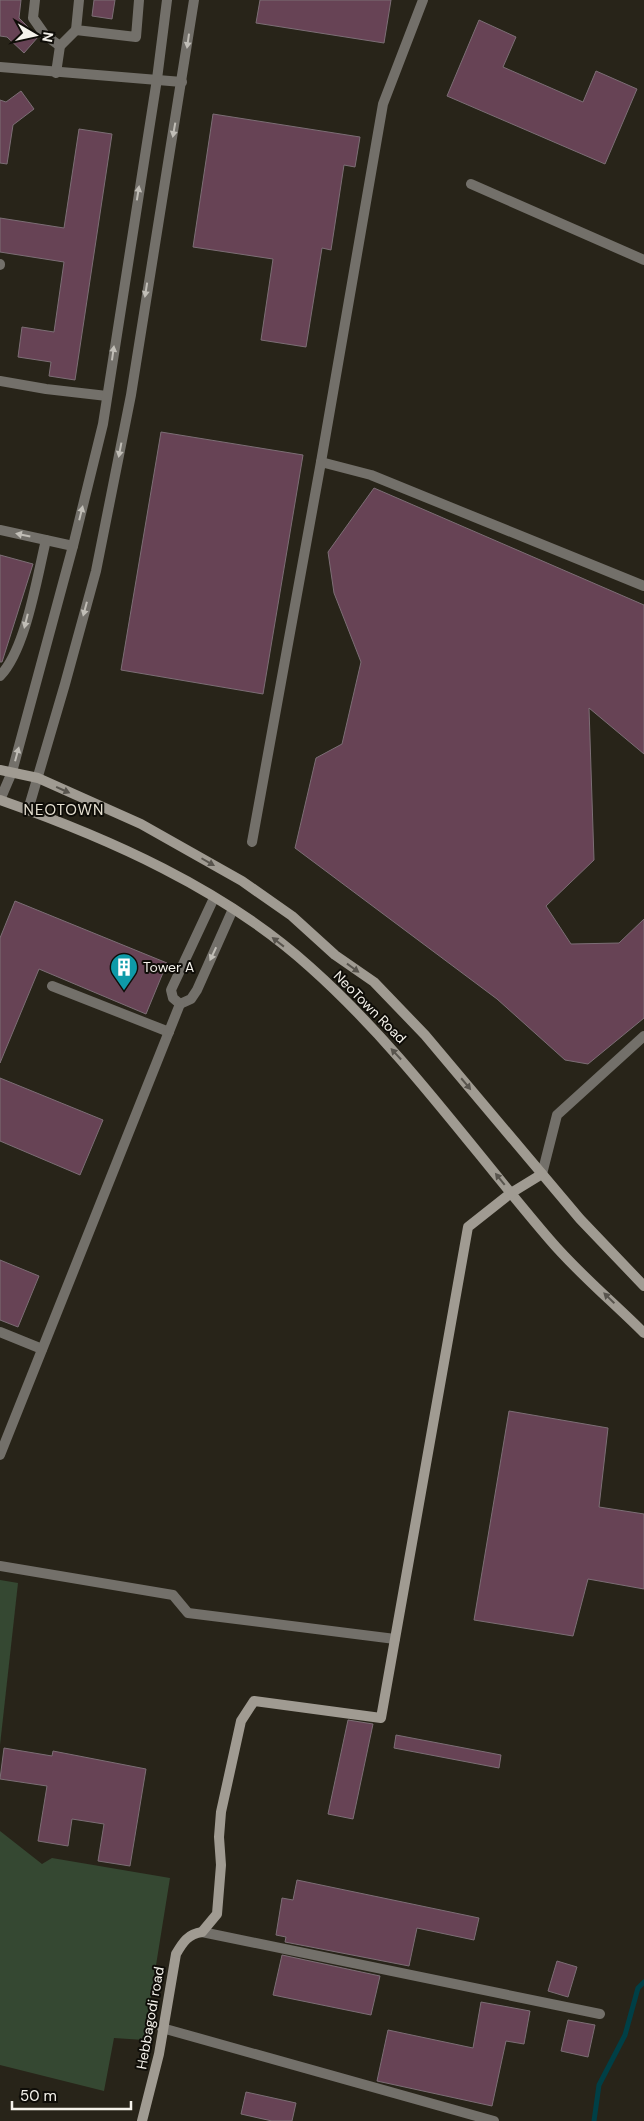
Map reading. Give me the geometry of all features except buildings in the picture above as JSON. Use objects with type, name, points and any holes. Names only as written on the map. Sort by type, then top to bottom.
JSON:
[{"type":"street","points":[[35,0],[33,18],[45,35],[60,46]]},
{"type":"street","points":[[56,73],[60,46],[76,30],[79,0]]},
{"type":"street","points":[[76,30],[136,37],[139,0]]},
{"type":"street","points":[[0,800],[12,772],[73,546],[103,424],[157,79],[167,0]]},
{"type":"street","points":[[28,810],[96,571],[131,395],[194,0]]},
{"type":"street","points":[[252,842],[321,462],[383,104],[423,0]]},
{"type":"street","points":[[0,67],[182,82]]},
{"type":"street","points":[[471,184],[644,260]]},
{"type":"street","points":[[0,381],[46,389],[107,396]]},
{"type":"street","points":[[321,462],[372,475],[644,586]]},
{"type":"street","points":[[0,530],[73,546]]},
{"type":"street","points":[[0,676],[6,670],[20,644],[50,541]]},
{"type":"street","name":"NeoTown Road","points":[[0,770],[38,778],[141,824],[242,881],[292,916],[335,954],[374,982],[425,1035],[580,1219],[644,1286]]},
{"type":"street","name":"NeoTown Road","points":[[0,800],[53,818],[164,870],[234,909],[310,966],[398,1056],[551,1241],[644,1332]]},
{"type":"street","points":[[180,1004],[173,998],[171,990],[214,898]]},
{"type":"street","points":[[0,1455],[3,1439],[42,1349],[180,1004],[191,999],[197,990],[234,909]]},
{"type":"street","points":[[52,986],[169,1032]]},
{"type":"street","points":[[600,2014],[202,1932],[217,1914],[221,1865],[219,1837],[221,1812],[240,1722],[254,1701],[381,1718],[468,1227],[511,1192],[542,1174],[557,1114],[644,1036]]},
{"type":"street","points":[[0,1332],[42,1349]]},
{"type":"street","points":[[0,1566],[173,1595],[188,1613],[395,1639]]},
{"type":"street","name":"Hebbagodi road","points":[[142,2121],[152,2086],[176,1954],[183,1942],[192,1934],[202,1932]]},
{"type":"street","points":[[162,2028],[494,2121]]},
{"type":"green space","points":[[0,1580],[18,1583],[0,1745]]},
{"type":"green space","points":[[0,1831],[42,1864],[52,1858],[170,1878],[144,2040],[114,2038],[104,2091],[0,2065]]},
{"type":"waterway","points":[[594,2121],[599,2085],[625,2035],[638,1988],[644,1982]]},
{"type":"place","name":"Tower A","points":[[124,991]]},
{"type":"district","name":"NEOTOWN","points":[[64,810]]}]
